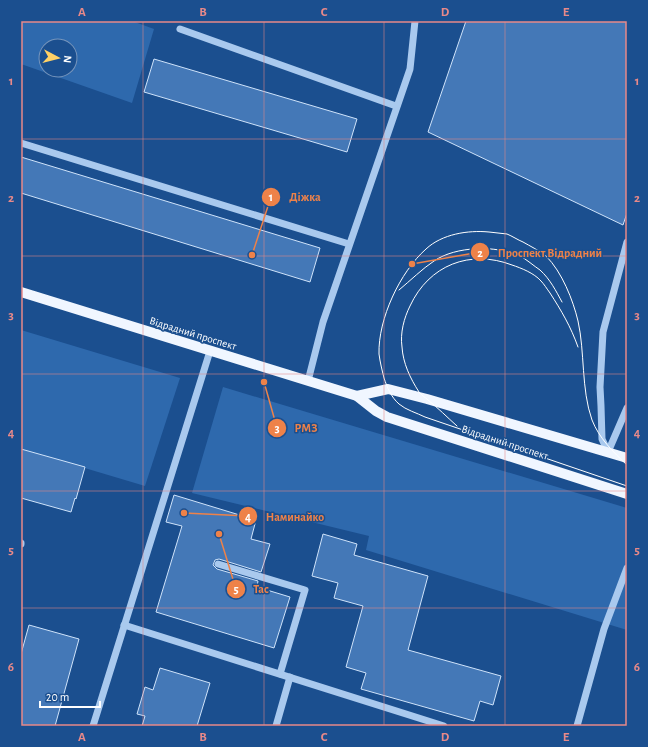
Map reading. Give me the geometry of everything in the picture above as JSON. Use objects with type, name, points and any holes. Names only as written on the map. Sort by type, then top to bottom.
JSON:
[{"type":"main road","name":"Відрадний проспект","points":[[21,292],[358,396],[376,411],[387,417],[627,494]]},
{"type":"main road","name":"Відрадний проспект","points":[[358,396],[388,390],[427,399],[627,458]]},
{"type":"lane","points":[[308,381],[323,322],[396,106],[410,69],[415,21]]},
{"type":"lane","points":[[180,29],[396,106]]},
{"type":"lane","points":[[21,143],[349,244]]},
{"type":"lane","points":[[608,452],[602,439],[600,399],[604,332],[627,242]]},
{"type":"lane","points":[[93,726],[210,351]]},
{"type":"lane","points":[[608,452],[627,408]]},
{"type":"lane","points":[[218,564],[305,590],[280,674]]},
{"type":"lane","points":[[577,726],[604,629],[627,568]]},
{"type":"lane","points":[[124,625],[444,726]]},
{"type":"lane","points":[[276,726],[290,677]]},
{"type":"shaded area","points":[[21,21],[132,21],[154,29],[132,103],[61,78],[78,78],[78,38],[38,38],[38,70],[21,64]]},
{"type":"shaded area","points":[[21,330],[180,378],[145,486],[21,449]]},
{"type":"shaded area","points":[[223,387],[627,508],[627,630],[366,550],[369,536],[192,493]]},
{"type":"building","points":[[466,21],[627,21],[627,213],[623,225],[428,132]]},
{"type":"building","points":[[154,59],[357,119],[347,152],[144,92]]},
{"type":"building","points":[[21,157],[320,248],[310,282],[21,193]]},
{"type":"building","points":[[21,449],[85,467],[71,512],[21,498]]},
{"type":"building","points":[[174,495],[256,520],[251,539],[270,544],[261,572],[219,559],[215,560],[213,565],[217,569],[258,581],[257,587],[290,597],[274,648],[156,612],[182,526],[166,522]]},
{"type":"building","points":[[323,534],[357,544],[354,555],[428,576],[408,650],[501,676],[493,705],[480,701],[474,721],[361,689],[366,673],[346,667],[363,606],[334,598],[338,583],[312,576]]},
{"type":"building","points":[[29,625],[79,639],[55,726],[21,726],[21,654]]},
{"type":"building","points":[[160,668],[210,683],[197,726],[142,726],[145,716],[137,714],[145,687],[153,690]]},
{"type":"tram line","points":[[627,465],[602,439],[592,420],[586,396],[582,345],[576,313],[562,278],[546,256],[507,234],[489,232],[456,234],[440,240],[426,249],[416,259],[399,283],[392,297],[382,326],[379,354],[380,360],[386,385],[396,401],[405,408],[425,417],[627,486]]},
{"type":"tram line","points":[[399,290],[434,261],[443,256],[453,252],[465,250],[488,249],[510,252],[520,256],[540,270],[547,277],[562,302]]},
{"type":"tram line","points":[[457,426],[419,392],[408,370],[403,353],[402,331],[410,306],[418,292],[428,280],[440,271],[452,264],[466,260],[481,259],[496,260],[516,266],[531,273],[542,282],[554,299],[562,312],[578,347]]},
{"type":"place","name":"Діжка","points":[[252,255]]},
{"type":"place","name":"Проспект Відрадний","points":[[412,264]]},
{"type":"place","name":"РМЗ","points":[[264,382]]},
{"type":"place","name":"Наминайко","points":[[184,513]]},
{"type":"place","name":"Тас","points":[[219,534]]}]
